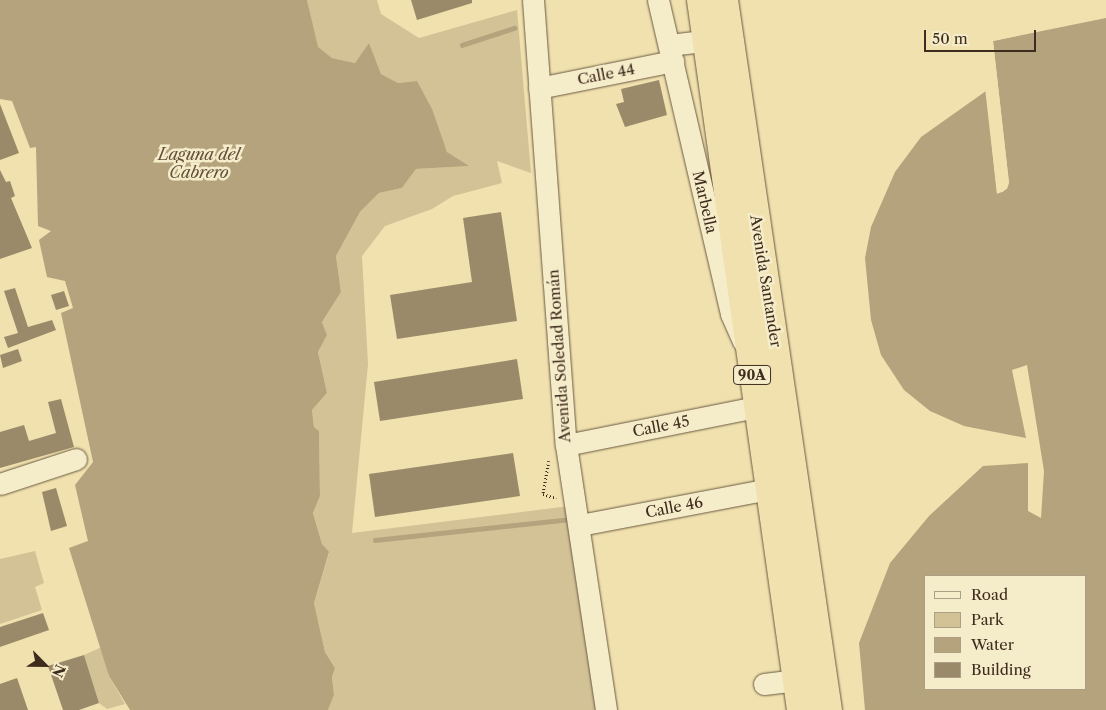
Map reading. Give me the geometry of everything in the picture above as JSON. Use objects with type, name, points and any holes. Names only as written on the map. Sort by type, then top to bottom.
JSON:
[{"type":"highway","name":"Avenida Santander","points":[[701,0],[718,39],[828,710]]},
{"type":"highway","name":"Avenida Santander","points":[[724,0],[718,39],[749,356],[801,710]]},
{"type":"street","name":"Avenida Soledad Román","points":[[533,0],[566,445],[580,525],[606,710]]},
{"type":"street","name":"Marbella","points":[[658,0],[730,314],[749,356]]},
{"type":"street","name":"Calle 44","points":[[539,88],[718,39]]},
{"type":"street","name":"Calle 45","points":[[566,445],[757,406]]},
{"type":"street","points":[[0,484],[76,459]]},
{"type":"street","name":"Calle 46","points":[[580,525],[768,489]]},
{"type":"street","points":[[764,684],[797,680]]},
{"type":"green space","points":[[307,0],[377,0],[381,14],[419,38],[517,10],[531,173],[497,161],[502,183],[453,196],[432,209],[385,226],[362,256],[368,364],[352,533],[570,506],[602,710],[328,710],[334,695],[332,677],[335,668],[325,652],[314,603],[329,553],[322,544],[313,513],[320,496],[319,431],[314,427],[312,410],[327,393],[318,352],[327,335],[322,322],[341,292],[336,256],[360,212],[379,193],[402,188],[416,169],[468,166],[447,152],[417,81],[398,83],[381,74],[369,44],[355,63],[332,58],[317,47]]},
{"type":"green space","points":[[35,551],[44,583],[35,587],[42,610],[0,624],[0,559]]},
{"type":"green space","points":[[102,647],[109,676],[125,704],[107,709],[99,703],[84,655]]},
{"type":"water","name":"Laguna del Cabrero","points":[[0,0],[307,0],[318,47],[332,58],[355,63],[369,43],[381,74],[398,83],[417,81],[432,109],[447,152],[469,166],[416,169],[402,188],[379,193],[360,212],[336,256],[341,292],[322,322],[327,335],[318,352],[327,393],[312,410],[314,427],[319,431],[320,496],[313,513],[322,544],[329,552],[314,603],[325,652],[335,668],[332,677],[334,695],[328,710],[130,710],[109,676],[69,548],[88,541],[75,485],[93,462],[61,313],[73,308],[65,281],[47,277],[39,240],[51,231],[38,226],[36,147],[30,148],[12,101],[0,99]]},
{"type":"water","points":[[1106,18],[1106,710],[865,710],[859,643],[890,563],[929,516],[983,466],[1028,463],[1028,511],[1041,518],[1044,471],[1027,365],[1012,370],[1026,438],[964,426],[930,411],[904,390],[881,355],[871,320],[865,258],[871,227],[895,172],[921,137],[986,91],[997,193],[1003,192],[1009,183],[993,41]]},
{"type":"pier","points":[[1106,16],[993,41],[1009,183],[1007,189],[997,194],[985,88],[988,90],[999,191],[1007,183],[991,40]]},
{"type":"building","points":[[411,0],[472,0],[472,3],[417,20]]},
{"type":"building","points":[[659,80],[667,115],[625,127],[616,104],[624,102],[621,89]]},
{"type":"building","points":[[0,104],[19,153],[0,160]]},
{"type":"building","points":[[0,170],[6,182],[10,181],[15,196],[11,198],[32,248],[0,259]]},
{"type":"building","points":[[501,212],[517,321],[397,339],[390,295],[472,282],[463,218]]},
{"type":"building","points":[[15,288],[28,327],[52,320],[56,330],[8,348],[4,337],[18,333],[4,291]]},
{"type":"building","points":[[64,291],[69,306],[56,310],[51,295]]},
{"type":"building","points":[[18,349],[22,361],[3,368],[0,355]]},
{"type":"building","points":[[517,359],[523,399],[380,421],[374,382]]},
{"type":"building","points":[[61,399],[74,447],[0,468],[0,432],[24,425],[29,441],[56,433],[48,402]]},
{"type":"building","points":[[513,453],[520,496],[375,517],[369,474]]},
{"type":"building","points":[[56,488],[67,526],[51,531],[42,492]]},
{"type":"building","points":[[43,613],[49,630],[0,647],[0,627]]},
{"type":"building","points":[[84,655],[99,703],[79,710],[63,710],[48,666]]},
{"type":"building","points":[[17,678],[28,710],[0,710],[0,684]]},
{"type":"waterway","points":[[462,45],[514,28]]},
{"type":"waterway","points":[[375,540],[570,519]]}]
